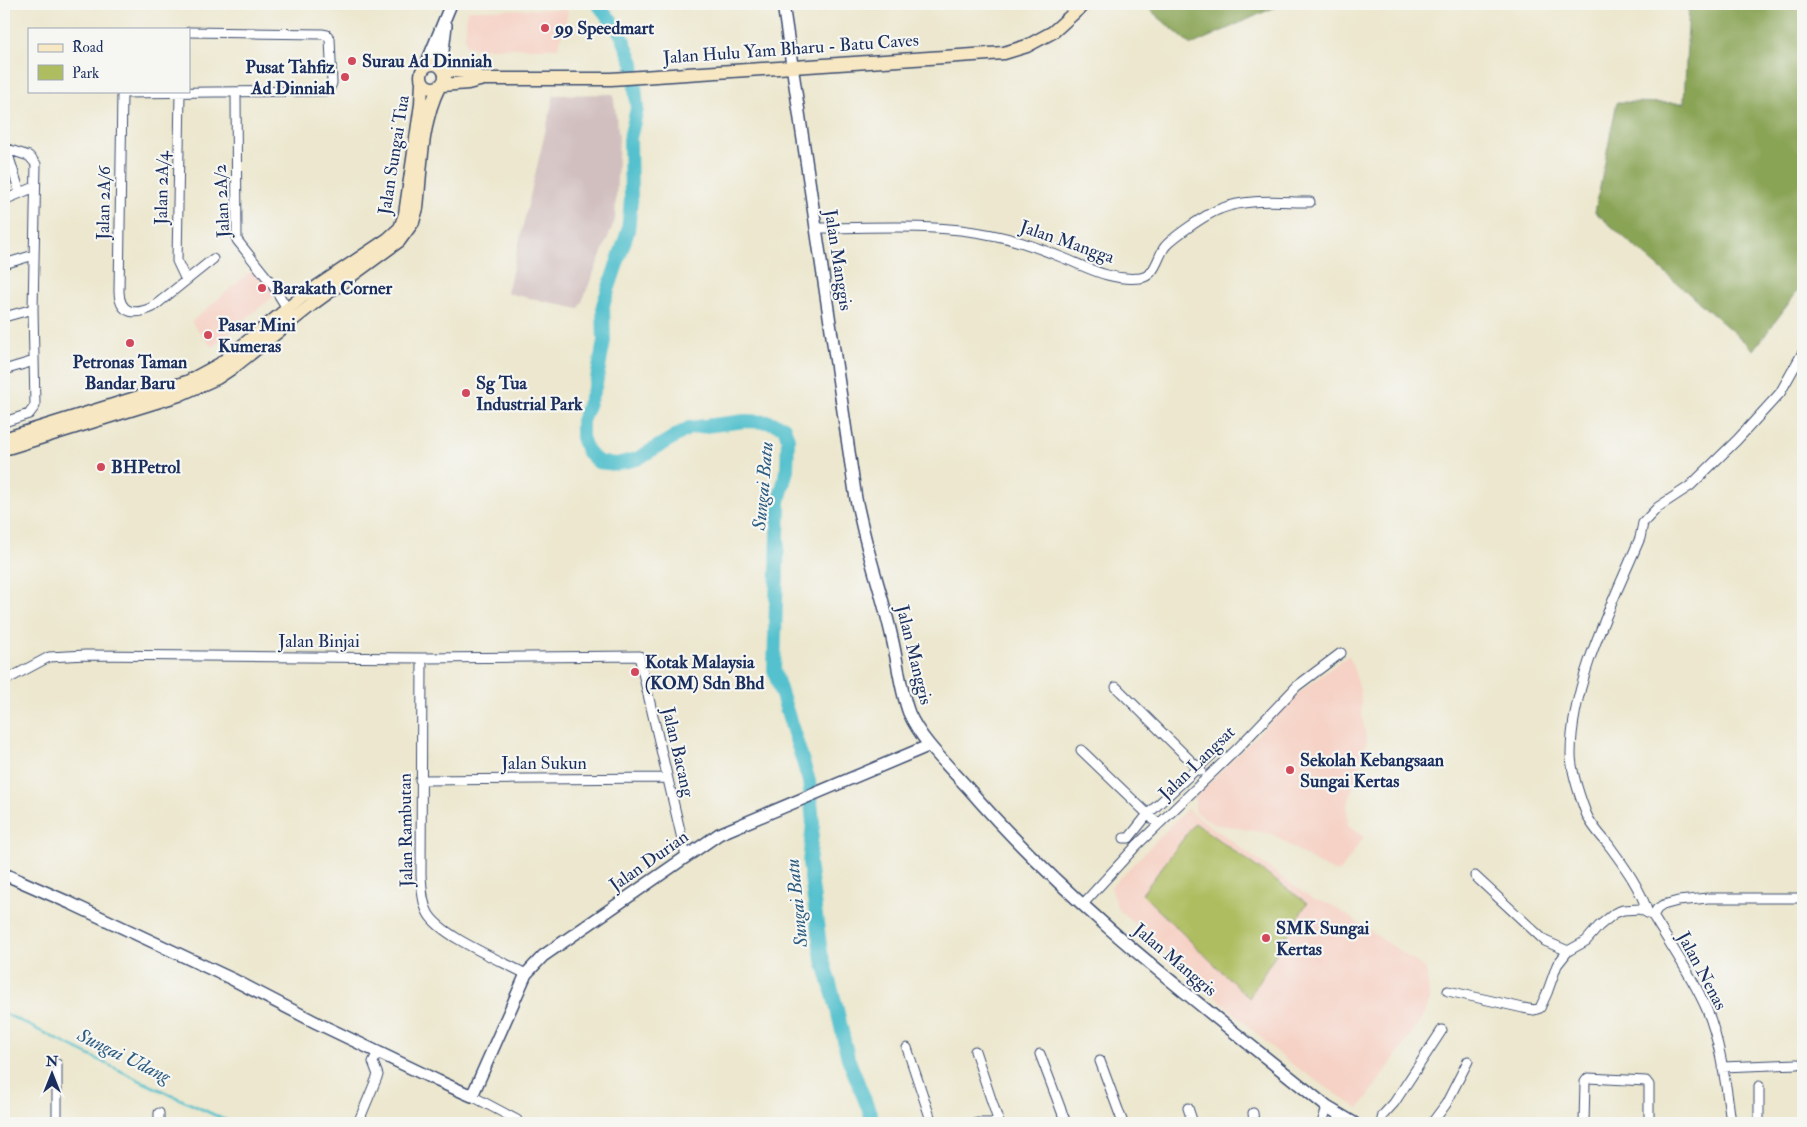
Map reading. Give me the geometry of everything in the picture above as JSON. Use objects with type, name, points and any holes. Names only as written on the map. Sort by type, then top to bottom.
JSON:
[{"type":"main road","name":"Jalan Hulu Yam Bharu - Batu Caves","points":[[440,86],[468,84],[484,79],[611,79],[1004,53],[1027,46],[1053,32],[1084,4]]},
{"type":"main road","points":[[435,64],[442,69],[445,78],[440,86],[431,88],[424,85],[421,74],[425,67],[435,64]]},
{"type":"main road","name":"Jalan Hulu Yam Bharu - Batu Caves","points":[[442,69],[467,72],[484,79]]},
{"type":"main road","name":"Jalan Sungai Tua","points":[[4,449],[179,395],[200,386],[235,366],[295,311],[400,228],[405,214],[421,104],[422,82]]},
{"type":"main road","name":"Jalan Sungai Tua","points":[[4,439],[187,382],[220,364],[399,240],[412,222],[416,208],[430,104],[440,86]]},
{"type":"street","points":[[425,67],[451,4]]},
{"type":"street","name":"Jalan Manggis","points":[[783,4],[856,499],[910,714],[928,746],[1016,842],[1082,904],[1176,986],[1327,1107],[1354,1123]]},
{"type":"street","points":[[442,69],[446,18]]},
{"type":"street","points":[[180,93],[325,91],[330,88],[332,83],[330,39],[327,35],[190,32]]},
{"type":"street","name":"Jalan 2A/6","points":[[180,93],[122,92],[119,292],[122,305],[128,311],[141,311],[153,307],[186,280]]},
{"type":"street","name":"Jalan 2A/4","points":[[180,93],[177,261],[186,280]]},
{"type":"street","name":"Jalan 2A/2","points":[[236,93],[237,240],[279,294],[295,311]]},
{"type":"street","points":[[4,422],[29,414],[35,406],[33,309],[36,164],[29,156],[5,148]]},
{"type":"street","points":[[5,148],[20,193]]},
{"type":"street","points":[[4,200],[35,187]]},
{"type":"street","name":"Jalan Mangga","points":[[815,228],[952,228],[994,235],[1011,240],[1059,256],[1093,272],[1126,278],[1142,278],[1152,272],[1158,257],[1166,246],[1197,222],[1218,209],[1244,202],[1310,202]]},
{"type":"street","points":[[4,264],[34,255]]},
{"type":"street","points":[[186,280],[213,259]]},
{"type":"street","points":[[4,317],[33,309]]},
{"type":"street","name":"Jalan Nenas","points":[[1731,1123],[1728,1094],[1714,1031],[1707,1010],[1651,914],[1638,886],[1586,815],[1571,756],[1572,737],[1580,692],[1596,639],[1640,538],[1643,523],[1658,507],[1690,486],[1738,440],[1780,393],[1803,352]]},
{"type":"street","points":[[4,370],[34,361]]},
{"type":"street","name":"Jalan Langsat","points":[[1082,904],[1158,824],[1238,748],[1297,686],[1342,653]]},
{"type":"street","name":"Jalan Binjai","points":[[4,681],[49,657],[422,658],[640,656]]},
{"type":"street","name":"Jalan Bacang","points":[[640,656],[686,856]]},
{"type":"street","name":"Jalan Rambutan","points":[[422,658],[420,780],[423,896],[429,914],[437,925],[448,933],[526,974]]},
{"type":"street","points":[[1116,687],[1207,776]]},
{"type":"street","name":"Jalan Durian","points":[[472,1096],[526,974],[543,956],[719,834],[928,746]]},
{"type":"street","points":[[1124,838],[1129,838],[1148,814],[1219,748]]},
{"type":"street","points":[[1081,750],[1158,824]]},
{"type":"street","name":"Jalan Sukun","points":[[420,780],[667,778]]},
{"type":"street","points":[[4,874],[70,902],[232,979],[378,1052],[472,1096],[516,1122]]},
{"type":"street","points":[[1475,876],[1546,941],[1568,951]]},
{"type":"street","points":[[1448,991],[1523,1008],[1540,1008],[1556,965],[1568,951],[1586,941],[1599,926],[1623,910],[1631,908],[1640,909],[1651,914],[1663,905],[1678,901],[1708,898],[1803,898]]},
{"type":"street","points":[[1381,1123],[1383,1116],[1394,1103],[1442,1030]]},
{"type":"street","points":[[907,1048],[932,1123]]},
{"type":"street","points":[[975,1051],[999,1123]]},
{"type":"street","points":[[358,1123],[378,1075],[373,1062],[378,1052]]},
{"type":"street","points":[[1040,1054],[1066,1123]]},
{"type":"street","points":[[1100,1061],[1123,1123]]},
{"type":"street","points":[[1432,1123],[1446,1104],[1468,1061]]},
{"type":"street","points":[[57,1064],[57,1123]]},
{"type":"street","points":[[1722,1067],[1798,1064]]},
{"type":"street","points":[[1584,1123],[1586,1080],[1646,1081],[1649,1085],[1649,1123]]},
{"type":"street","points":[[1758,1123],[1759,1086]]},
{"type":"street","points":[[1322,1123],[1327,1107]]},
{"type":"street","points":[[1188,1108],[1193,1123]]},
{"type":"street","points":[[159,1113],[159,1123]]},
{"type":"street","points":[[1253,1113],[1254,1123]]},
{"type":"street","points":[[977,1123],[991,1123]]},
{"type":"shaded area","points":[[566,9],[568,13],[558,48],[473,48],[467,45],[465,40],[467,10]]},
{"type":"shaded area","points":[[613,94],[619,137],[615,220],[579,309],[507,293],[554,95]]},
{"type":"shaded area","points":[[256,267],[276,294],[212,347],[191,322]]},
{"type":"shaded area","name":"Sekolah Kebangsaan Sungai Kertas","points":[[1349,655],[1360,689],[1362,718],[1367,742],[1347,807],[1348,825],[1364,837],[1339,873],[1325,868],[1272,834],[1214,824],[1195,812],[1195,797],[1301,691]]},
{"type":"shaded area","name":"SMK Sungai Kertas","points":[[1187,809],[1312,899],[1332,905],[1426,969],[1430,1002],[1419,1023],[1359,1109],[1287,1061],[1117,908],[1111,887]]},
{"type":"green space","points":[[1143,4],[1282,4],[1191,45]]},
{"type":"green space","points":[[1689,4],[1803,4],[1803,284],[1754,350],[1595,212],[1617,102],[1684,103]]},
{"type":"green space","points":[[1195,823],[1307,903],[1249,998],[1142,894]]},
{"type":"waterway","name":"Sungai Batu","points":[[598,4],[621,34],[633,63],[637,109],[630,138],[631,200],[628,231],[603,305],[604,341],[596,384],[582,421],[582,437],[587,451],[598,462],[616,464],[637,459],[689,428],[745,421],[769,422],[784,427],[788,439],[787,470],[779,501],[774,670],[809,781],[813,823],[809,863],[821,953],[836,1005],[848,1058],[874,1123]]},
{"type":"waterway","name":"Sungai Udang","points":[[4,1013],[143,1082],[232,1123]]},
{"type":"place","name":"99 Speedmart","points":[[545,28]]},
{"type":"place","name":"Surau Ad Dinniah","points":[[352,61]]},
{"type":"place","name":"Pusat Tahfiz Ad Dinniah","points":[[345,77]]},
{"type":"place","name":"Barakath Corner","points":[[262,288]]},
{"type":"place","name":"Pasar Mini Kumeras","points":[[208,335]]},
{"type":"place","name":"Petronas Taman Bandar Baru","points":[[130,343]]},
{"type":"place","name":"Sg Tua Industrial Park","points":[[466,393]]},
{"type":"place","name":"BHPetrol","points":[[101,467]]},
{"type":"place","name":"Kotak Malaysia (KOM) Sdn Bhd","points":[[635,672]]},
{"type":"place","name":"Sekolah Kebangsaan Sungai Kertas","points":[[1290,770]]},
{"type":"place","name":"SMK Sungai Kertas","points":[[1266,938]]}]
